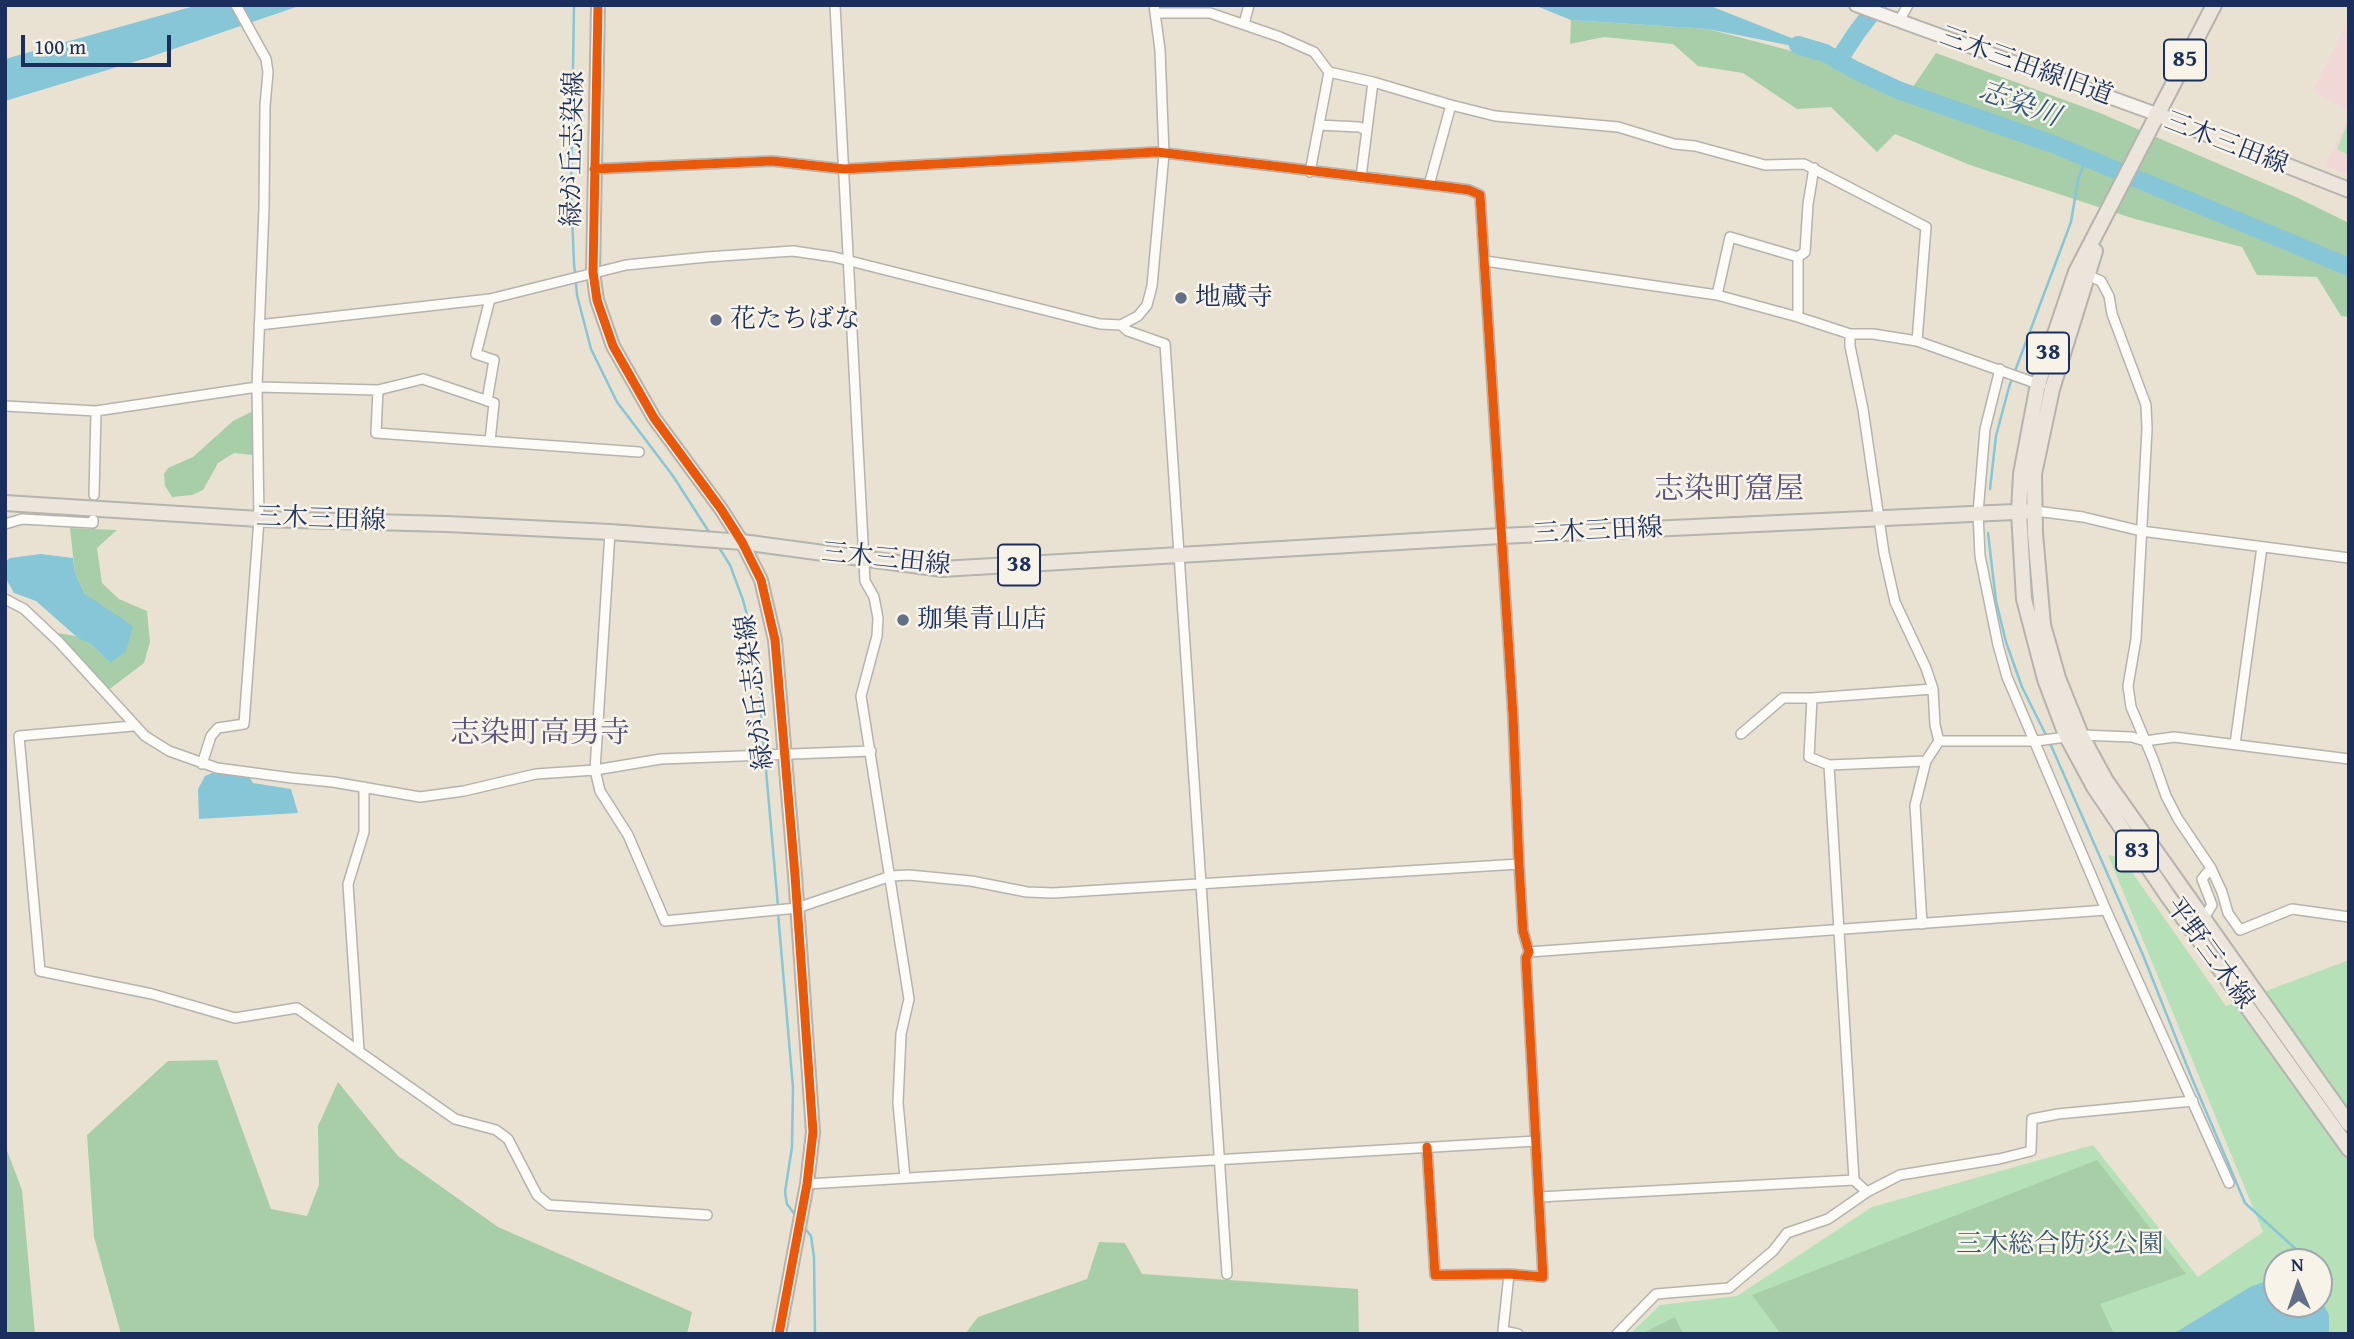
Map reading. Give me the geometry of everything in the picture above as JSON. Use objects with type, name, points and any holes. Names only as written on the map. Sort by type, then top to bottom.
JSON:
[{"type":"main road","name":"85","points":[[2156,114],[2214,5]]},
{"type":"main road","name":"三木三田線","points":[[2019,512],[2021,474],[2045,386],[2081,274],[2156,114],[2349,190]]},
{"type":"main road","name":"三木三田線","points":[[5,503],[259,519],[610,532],[742,542],[942,569],[1501,536],[2019,512],[2035,511],[2034,474],[2045,386]]},
{"type":"main road","name":"平野三木線","points":[[2035,511],[2043,625],[2074,735],[2094,787],[2167,895],[2349,1149]]},
{"type":"main road","name":"平野三木線","points":[[2019,512],[2024,599],[2045,679],[2074,735],[2349,1124]]},
{"type":"street","points":[[202,764],[211,736],[218,727],[244,724],[259,519],[257,387],[268,72],[266,59],[236,5]]},
{"type":"street","name":"緑が丘志染線","points":[[598,5],[593,272],[597,300],[613,346],[654,418],[742,542],[761,580],[775,640],[813,1132],[807,1184],[779,1334]]},
{"type":"street","points":[[835,5],[866,559],[865,581],[874,597],[878,618],[877,636],[861,696],[909,999],[901,1034],[898,1103],[905,1178]]},
{"type":"street","points":[[1244,24],[1249,5]]},
{"type":"street","name":"三木三田線旧道","points":[[1856,5],[2156,114]]},
{"type":"street","points":[[1899,21],[1908,5]]},
{"type":"street","points":[[259,326],[490,299],[593,272],[650,262],[793,251],[834,257],[1100,324],[1121,325],[1138,316],[1147,306],[1152,286],[1164,154],[1156,9],[1210,13],[1314,52],[1329,72],[1495,116],[1618,127],[1674,144],[1695,146],[1765,165],[1804,164],[1814,168],[1926,227],[1917,341]]},
{"type":"street","points":[[1310,172],[1329,72]]},
{"type":"street","points":[[1361,177],[1373,82]]},
{"type":"street","points":[[1429,185],[1451,104]]},
{"type":"street","points":[[1319,125],[1359,127],[1367,130]]},
{"type":"street","points":[[594,169],[772,161],[844,169],[1157,152],[1469,190],[1480,195],[1514,716],[1523,931],[1529,952],[1526,958],[1543,1277],[1509,1274],[1435,1275],[1427,1147]]},
{"type":"street","points":[[1798,257],[1805,252],[1808,204],[1814,168]]},
{"type":"street","points":[[1717,295],[1730,237],[1798,257]]},
{"type":"street","points":[[1798,257],[1798,317]]},
{"type":"street","points":[[1485,261],[1717,295],[1850,334],[1873,334],[1917,341],[2045,386]]},
{"type":"street","points":[[2081,274],[2101,281],[2109,296],[2112,314],[2146,405],[2136,639],[2128,687],[2131,707],[2166,796],[2211,868],[2228,913],[2239,929],[2292,909],[2349,917]]},
{"type":"street","points":[[487,401],[494,360],[476,354],[490,299]]},
{"type":"street","points":[[1121,325],[1128,331],[1166,344],[1218,1104],[1227,1274]]},
{"type":"street","points":[[1850,334],[1895,602],[1933,689],[1935,725],[1939,741],[1926,761],[1915,806],[1922,924]]},
{"type":"street","points":[[2003,370],[1985,429],[1978,513],[1980,556],[1998,645],[2007,677],[2106,910],[2229,1183]]},
{"type":"street","points":[[5,406],[96,411],[257,387],[377,390],[423,379],[494,403],[490,442]]},
{"type":"street","points":[[377,390],[376,433],[639,452]]},
{"type":"street","points":[[94,495],[96,411]]},
{"type":"street","points":[[2035,511],[2084,517],[2141,531],[2349,558]]},
{"type":"street","points":[[5,524],[22,519],[93,523],[93,520]]},
{"type":"street","points":[[610,532],[595,770],[600,791],[628,835],[666,921],[797,908],[891,876],[909,875],[971,881],[1027,892],[1054,892],[1519,864]]},
{"type":"street","points":[[2235,744],[2262,547]]},
{"type":"street","points":[[5,599],[24,609],[59,642],[133,726],[169,751],[217,768],[420,797],[464,791],[536,774],[595,770],[661,759],[870,751]]},
{"type":"street","points":[[1741,734],[1783,698],[1933,689]]},
{"type":"street","points":[[1812,698],[1809,757],[1829,765],[1926,761]]},
{"type":"street","points":[[133,726],[19,736],[40,971],[152,994],[235,1018],[297,1008],[455,1119],[496,1130],[508,1139],[537,1195],[549,1205],[707,1216]]},
{"type":"street","points":[[1939,741],[2036,741],[2074,735],[2132,737],[2145,741],[2174,737],[2349,759]]},
{"type":"street","points":[[1829,765],[1854,1180],[1867,1192]]},
{"type":"street","points":[[359,1050],[348,884],[364,832],[364,787]]},
{"type":"street","points":[[2203,919],[2212,905],[2202,879],[2211,868]]},
{"type":"street","points":[[1529,952],[2106,910]]},
{"type":"street","points":[[1617,1334],[1656,1294],[1729,1288],[1773,1251],[1787,1233],[1828,1219],[1867,1192],[1900,1175],[1999,1159],[2031,1151],[2032,1119],[2193,1101]]},
{"type":"street","points":[[807,1184],[1536,1141]]},
{"type":"street","points":[[1539,1197],[1854,1180]]},
{"type":"street","points":[[1509,1274],[1503,1331],[1518,1334]]},
{"type":"shaded area","points":[[2349,18],[2349,111],[2313,91]]},
{"type":"shaded area","points":[[2349,116],[2349,174],[2325,166]]},
{"type":"green space","points":[[1571,20],[1708,29],[1807,55],[1906,97],[1936,53],[2100,113],[2296,197],[2349,223],[2349,317],[2341,316],[2317,277],[2257,275],[2242,247],[2135,219],[1970,165],[1895,134],[1877,152],[1831,107],[1797,109],[1743,73],[1698,66],[1673,44],[1604,37],[1570,44]]},
{"type":"green space","points":[[2349,120],[2349,155],[2337,149]]},
{"type":"green space","points":[[253,411],[252,455],[234,453],[218,463],[203,490],[192,495],[172,497],[165,486],[164,474],[168,468],[193,457],[233,421]]},
{"type":"green space","points":[[70,528],[117,530],[97,548],[102,583],[119,599],[147,611],[150,642],[144,663],[107,691],[58,633],[75,636],[92,645],[110,663],[97,604],[85,594],[75,573]]},
{"type":"green space","name":"三木総合防災公園","points":[[2108,855],[2122,858],[2226,1006],[2349,960],[2349,1334],[1630,1334],[1660,1305],[1737,1296],[1872,1207],[2093,1145],[2198,1277],[2263,1232]]},
{"type":"green space","points":[[217,1060],[271,1209],[307,1216],[319,1185],[318,1126],[338,1082],[398,1156],[498,1227],[692,1312],[687,1334],[121,1334],[94,1237],[87,1135],[168,1061]]},
{"type":"green space","points":[[5,1145],[22,1190],[35,1334],[5,1334]]},
{"type":"green space","points":[[2097,1160],[2186,1274],[2100,1304],[2114,1334],[1781,1334],[1752,1295]]},
{"type":"green space","points":[[1099,1242],[1125,1243],[1142,1274],[1358,1289],[1359,1334],[965,1334],[978,1317],[1087,1279]]},
{"type":"green space","points":[[1675,1317],[1683,1334],[1641,1334]]},
{"type":"water","points":[[198,5],[302,5],[147,58],[5,101],[5,59]]},
{"type":"water","points":[[1534,5],[1708,5],[1832,54],[1708,29],[1571,20]]},
{"type":"water","points":[[41,554],[73,558],[75,573],[85,594],[133,626],[126,651],[110,663],[92,645],[78,638],[36,601],[14,593],[5,577],[5,562],[10,558]]},
{"type":"water","points":[[212,773],[248,775],[253,783],[291,789],[298,813],[199,819],[198,789],[205,776]]},
{"type":"water","points":[[2263,1282],[2263,1318],[2329,1318],[2329,1334],[2173,1334],[2250,1287]]},
{"type":"waterway","points":[[574,5],[571,193],[577,295],[591,349],[617,402],[673,476],[711,535]]},
{"type":"waterway","points":[[1838,61],[1878,5]]},
{"type":"waterway","name":"志染川","points":[[1798,45],[1825,53],[1898,90],[2053,144],[2349,267]]},
{"type":"waterway","points":[[1990,489],[1996,436],[2009,387],[2071,222],[2078,180],[2086,158]]},
{"type":"waterway","points":[[1988,533],[1996,601],[2006,642],[2022,687],[2047,737]]},
{"type":"waterway","points":[[718,546],[730,565],[743,600],[756,649],[764,753]]},
{"type":"waterway","points":[[2050,743],[2143,955],[2245,1203],[2295,1248]]},
{"type":"waterway","points":[[765,759],[778,906]]},
{"type":"waterway","points":[[778,913],[793,1088],[792,1147],[785,1192],[787,1204],[796,1216]]},
{"type":"waterway","points":[[804,1227],[811,1236],[814,1257],[815,1334]]},
{"type":"cycle path","points":[[598,5],[593,272],[597,300],[613,346],[654,418],[742,542],[761,580],[775,640],[813,1132],[807,1184],[779,1334]]},
{"type":"cycle path","points":[[594,169],[772,161],[844,169],[1157,152],[1447,187],[1469,190],[1480,195],[1513,716],[1523,931],[1529,952],[1526,958],[1543,1277],[1509,1274],[1435,1275],[1427,1147]]},
{"type":"place","name":"地蔵寺","points":[[1181,298]]},
{"type":"place","name":"花たちばな","points":[[716,320]]},
{"type":"place","name":"珈集青山店","points":[[903,620]]},
{"type":"district","name":"志染町窟屋","points":[[1729,490]]},
{"type":"district","name":"志染町高男寺","points":[[540,734]]}]
